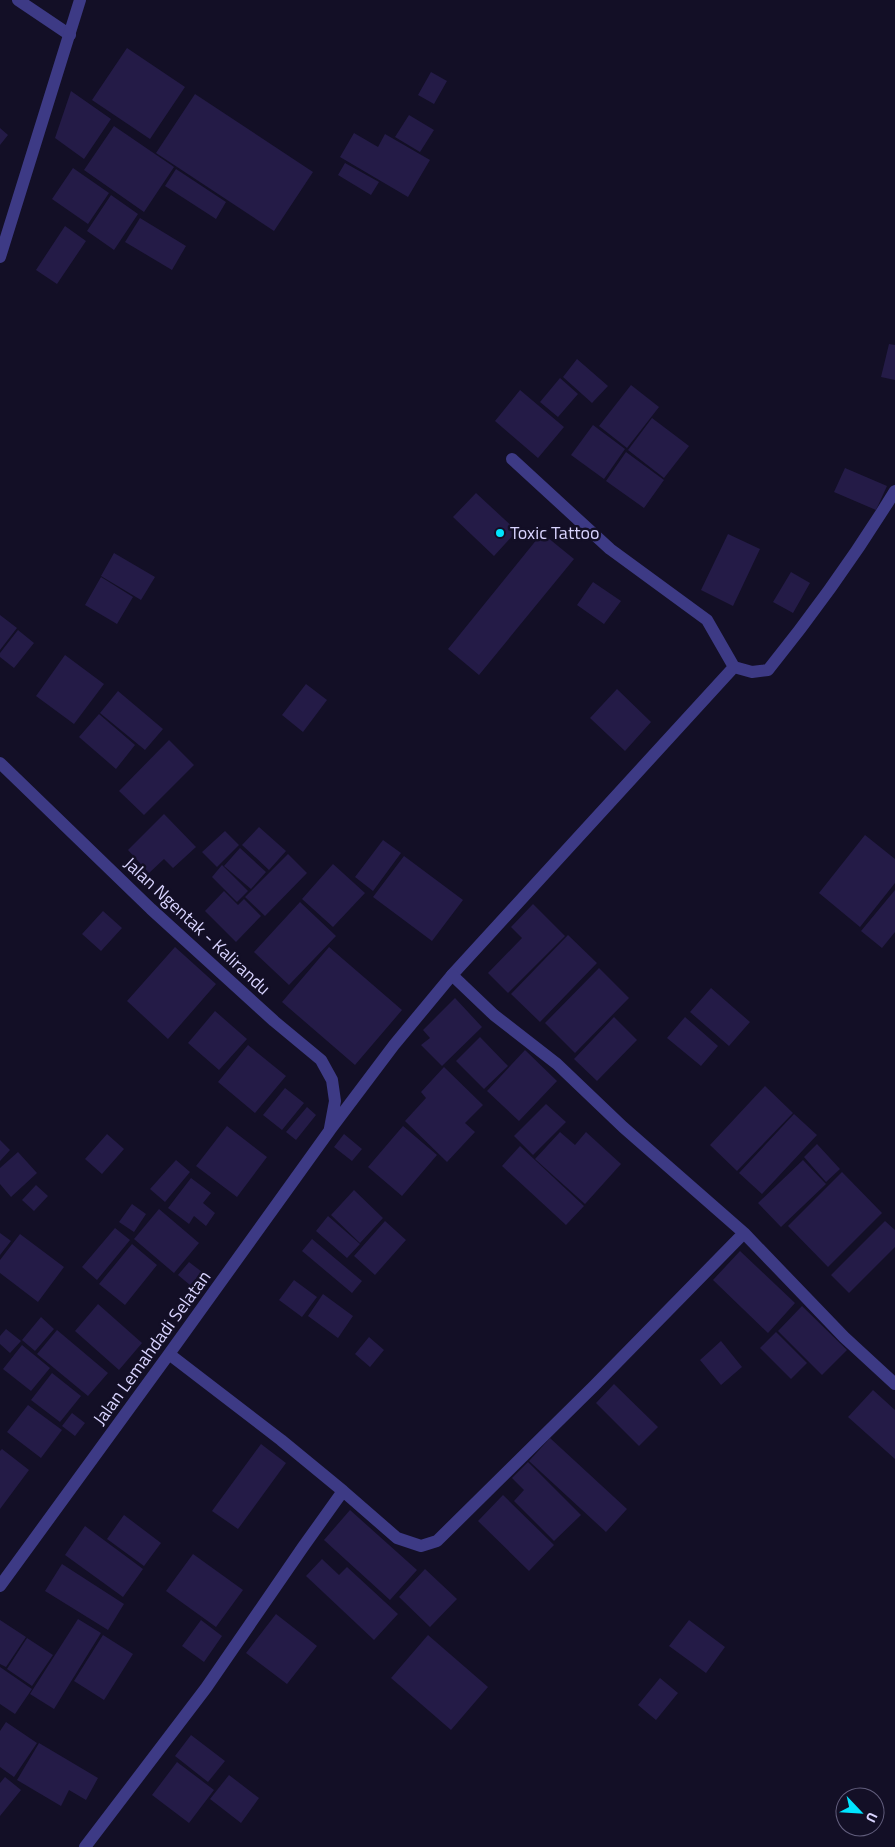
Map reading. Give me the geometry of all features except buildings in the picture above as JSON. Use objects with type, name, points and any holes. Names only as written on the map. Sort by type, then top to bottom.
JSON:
[{"type":"street","points":[[18,0],[70,35]]},
{"type":"street","points":[[0,257],[80,0]]},
{"type":"street","points":[[512,459],[610,549],[707,620],[734,667],[752,672],[768,670],[809,618],[872,529],[895,491]]},
{"type":"street","name":"Jalan Lemahdadi Selatan","points":[[0,1586],[394,1044],[452,975],[734,667]]},
{"type":"street","name":"Jalan Ngentak - Kalirandu","points":[[0,763],[151,909],[274,1021],[321,1060],[332,1080],[335,1101],[330,1130]]},
{"type":"street","points":[[452,975],[494,1015],[557,1064],[623,1127],[744,1233],[844,1336],[895,1384]]},
{"type":"street","points":[[169,1354],[281,1440],[397,1538],[421,1546],[437,1541],[594,1386],[744,1233]]},
{"type":"street","points":[[85,1847],[206,1688],[343,1491]]},
{"type":"place","name":"Toxic Tattoo","points":[[500,533]]}]
